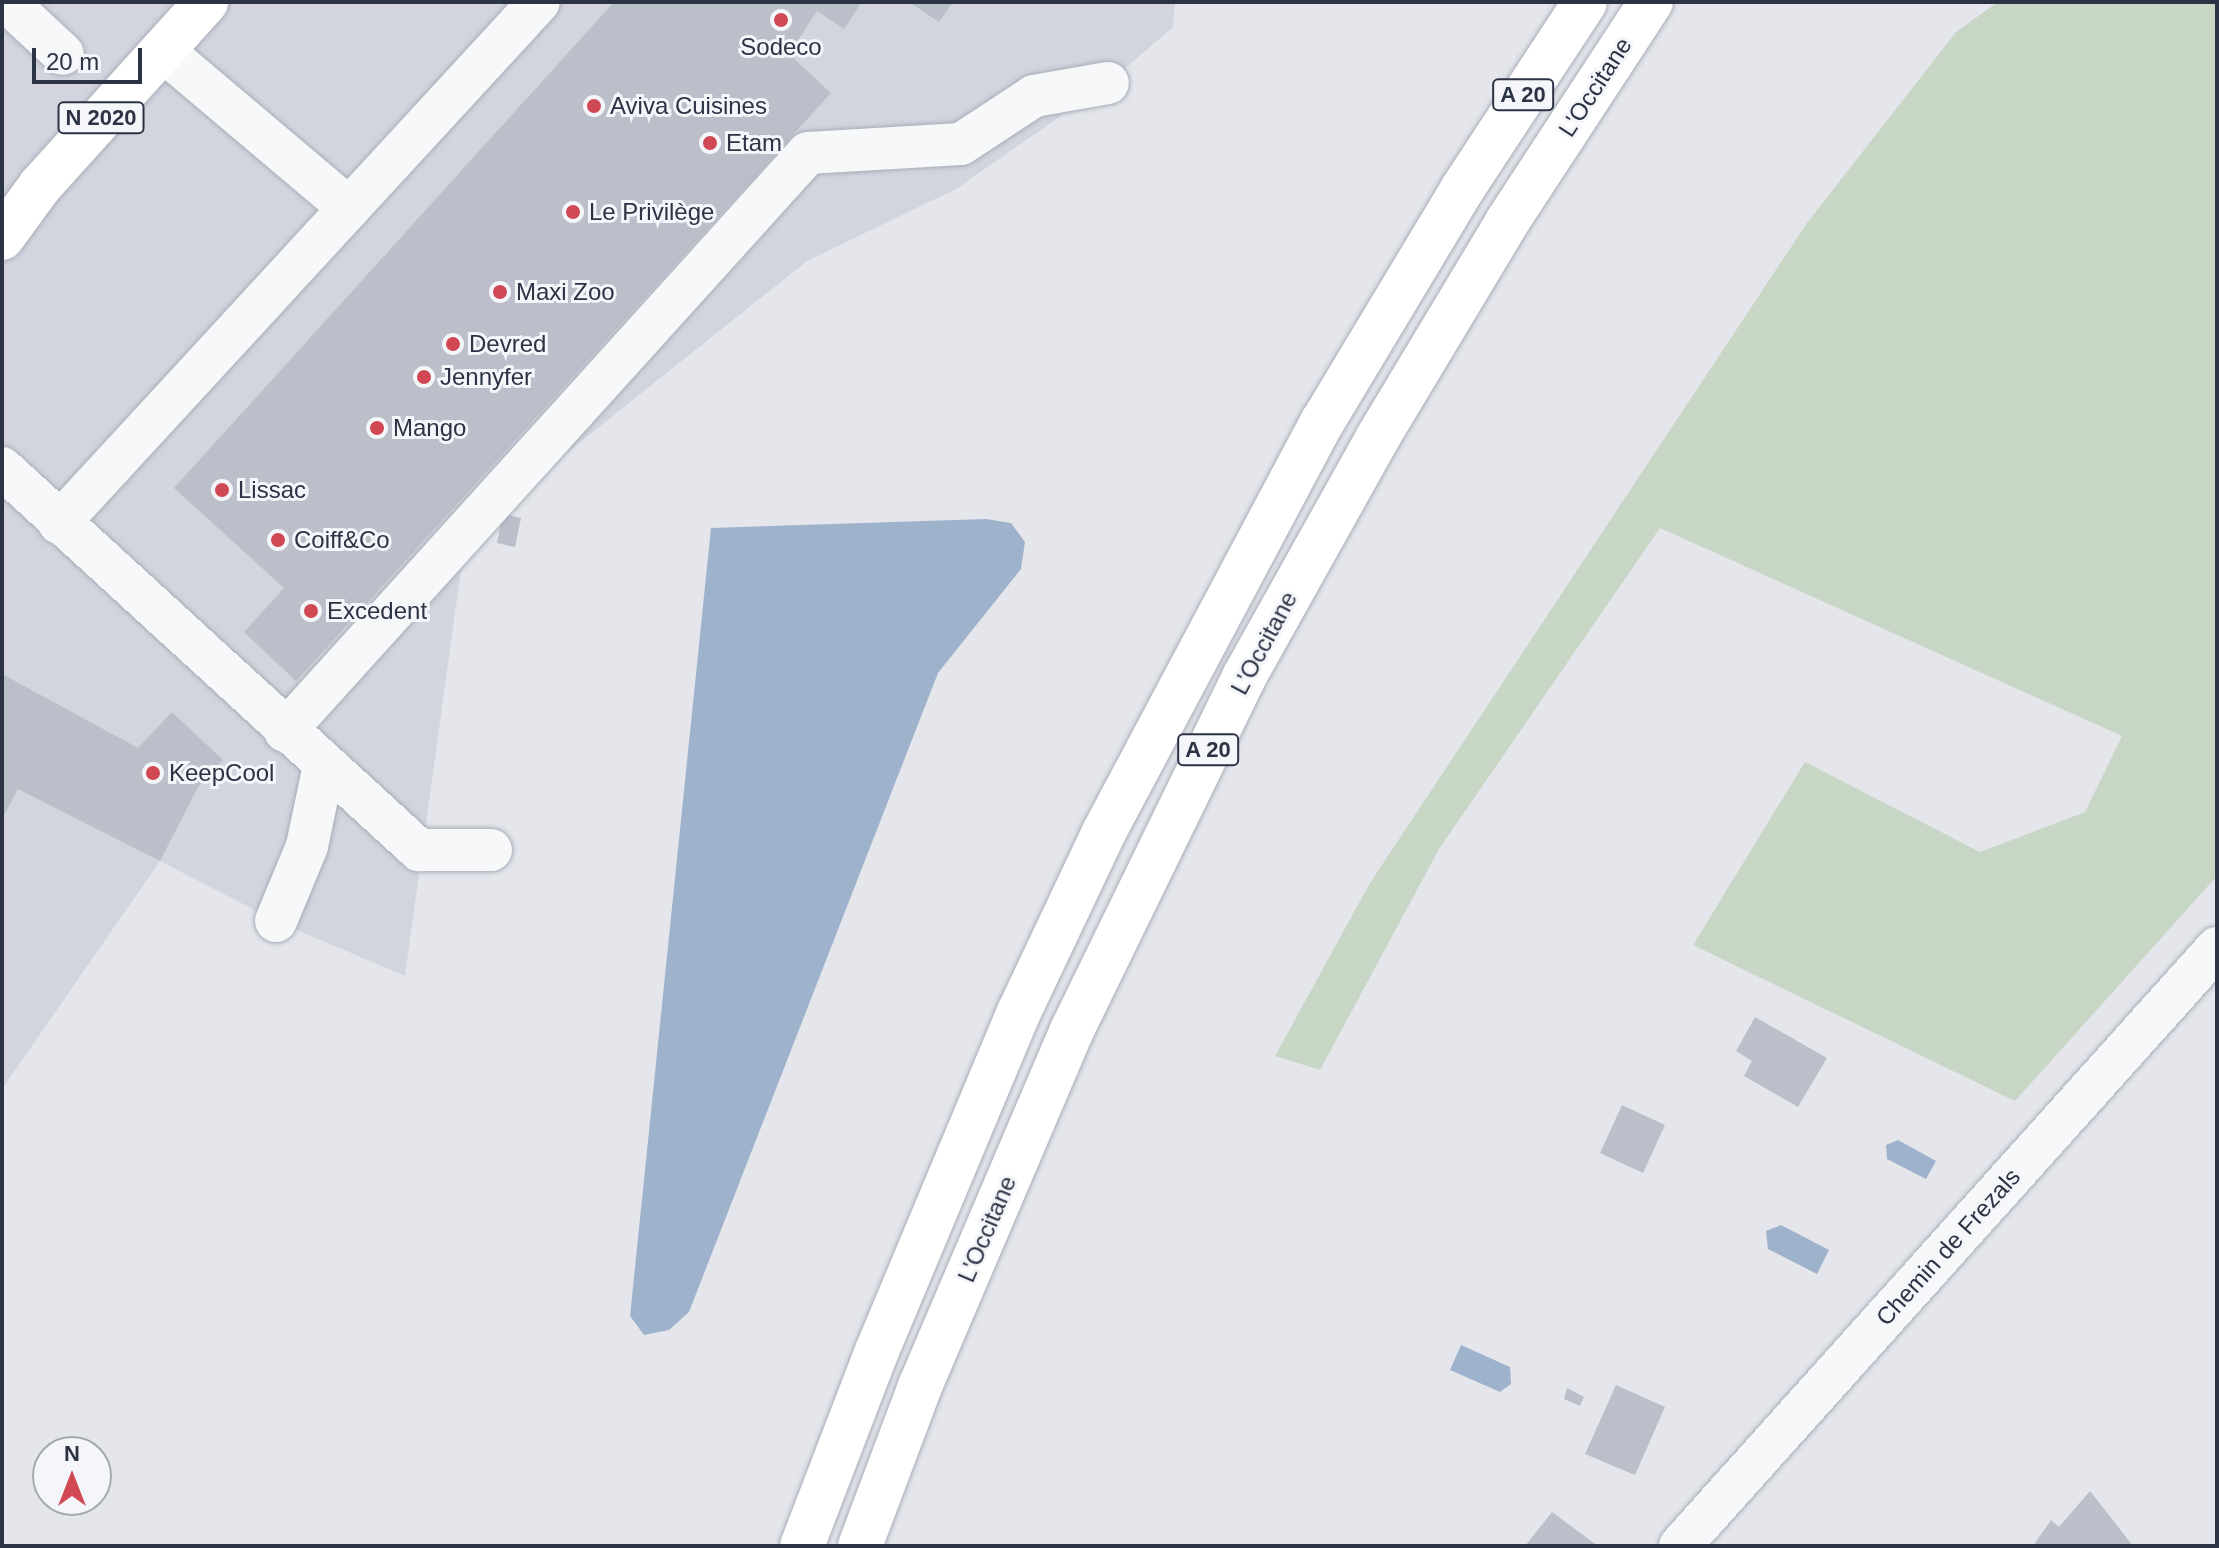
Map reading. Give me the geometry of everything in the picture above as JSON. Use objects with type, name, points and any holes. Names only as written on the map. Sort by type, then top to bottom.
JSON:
[{"type":"main road","name":"N 2020","points":[[2,238],[40,186],[206,2]]},
{"type":"main road","points":[[1463,188],[1556,2]]},
{"type":"main road","name":"A 20","points":[[802,1546],[877,1351],[1013,1027],[1103,834],[1323,421],[1463,188],[1585,2]]},
{"type":"main road","name":"L'Occitane","points":[[860,1546],[921,1384],[1072,1030],[1244,677],[1378,437],[1499,235],[1651,2]]},
{"type":"street","points":[[7,2],[63,54]]},
{"type":"street","points":[[59,523],[539,2]]},
{"type":"street","points":[[162,50],[349,208]]},
{"type":"street","points":[[285,731],[808,153],[961,144],[1034,96],[1108,83]]},
{"type":"street","points":[[2,468],[285,731],[419,850],[491,850]]},
{"type":"street","points":[[276,921],[307,846],[324,765]]},
{"type":"street","name":"Chemin de Frezals","points":[[1680,1546],[2217,948]]},
{"type":"shaded area","points":[[2,2],[1175,2],[1173,27],[1108,83],[956,189],[807,261],[466,533],[405,976],[276,921],[160,861],[2,1089]]},
{"type":"green space","points":[[1998,2],[2217,2],[2217,876],[2015,1101],[1693,945],[1805,762],[1980,852],[2085,812],[2122,736],[1660,528],[1439,849],[1320,1070],[1275,1056],[1370,883],[1807,223],[1956,32]]},
{"type":"water","points":[[986,519],[1011,523],[1025,542],[1021,569],[938,673],[689,1312],[669,1330],[644,1335],[630,1316],[711,528]]},
{"type":"water","points":[[1898,1140],[1936,1161],[1926,1179],[1887,1159],[1886,1145]]},
{"type":"water","points":[[1781,1225],[1829,1250],[1817,1274],[1768,1249],[1766,1231]]},
{"type":"water","points":[[1461,1345],[1510,1367],[1511,1384],[1500,1392],[1450,1370]]},
{"type":"building","points":[[614,2],[862,2],[844,29],[817,11],[789,54],[831,93],[296,681],[244,632],[284,588],[174,488]]},
{"type":"building","points":[[909,2],[953,2],[939,22]]},
{"type":"building","points":[[503,514],[521,518],[515,547],[497,543]]},
{"type":"building","points":[[2,674],[138,748],[172,712],[223,760],[198,787],[160,861],[18,789],[2,819]]},
{"type":"building","points":[[1755,1017],[1827,1058],[1798,1107],[1744,1076],[1752,1061],[1736,1051]]},
{"type":"building","points":[[1622,1105],[1665,1125],[1643,1173],[1600,1153]]},
{"type":"building","points":[[1616,1385],[1665,1407],[1635,1475],[1585,1454]]},
{"type":"building","points":[[1567,1388],[1584,1397],[1580,1406],[1564,1399]]},
{"type":"building","points":[[2090,1491],[2133,1546],[2033,1546],[2051,1520],[2059,1527]]},
{"type":"building","points":[[1552,1512],[1598,1546],[1525,1546]]},
{"type":"place","name":"Sodeco","points":[[781,20]]},
{"type":"place","name":"Aviva Cuisines","points":[[594,106]]},
{"type":"place","name":"Etam","points":[[710,143]]},
{"type":"place","name":"Le Privilège","points":[[573,212]]},
{"type":"place","name":"Maxi Zoo","points":[[500,292]]},
{"type":"place","name":"Devred","points":[[453,344]]},
{"type":"place","name":"Jennyfer","points":[[424,377]]},
{"type":"place","name":"Mango","points":[[377,428]]},
{"type":"place","name":"Lissac","points":[[222,490]]},
{"type":"place","name":"Coiff&Co","points":[[278,540]]},
{"type":"place","name":"Excedent","points":[[311,611]]},
{"type":"place","name":"KeepCool","points":[[153,773]]}]
